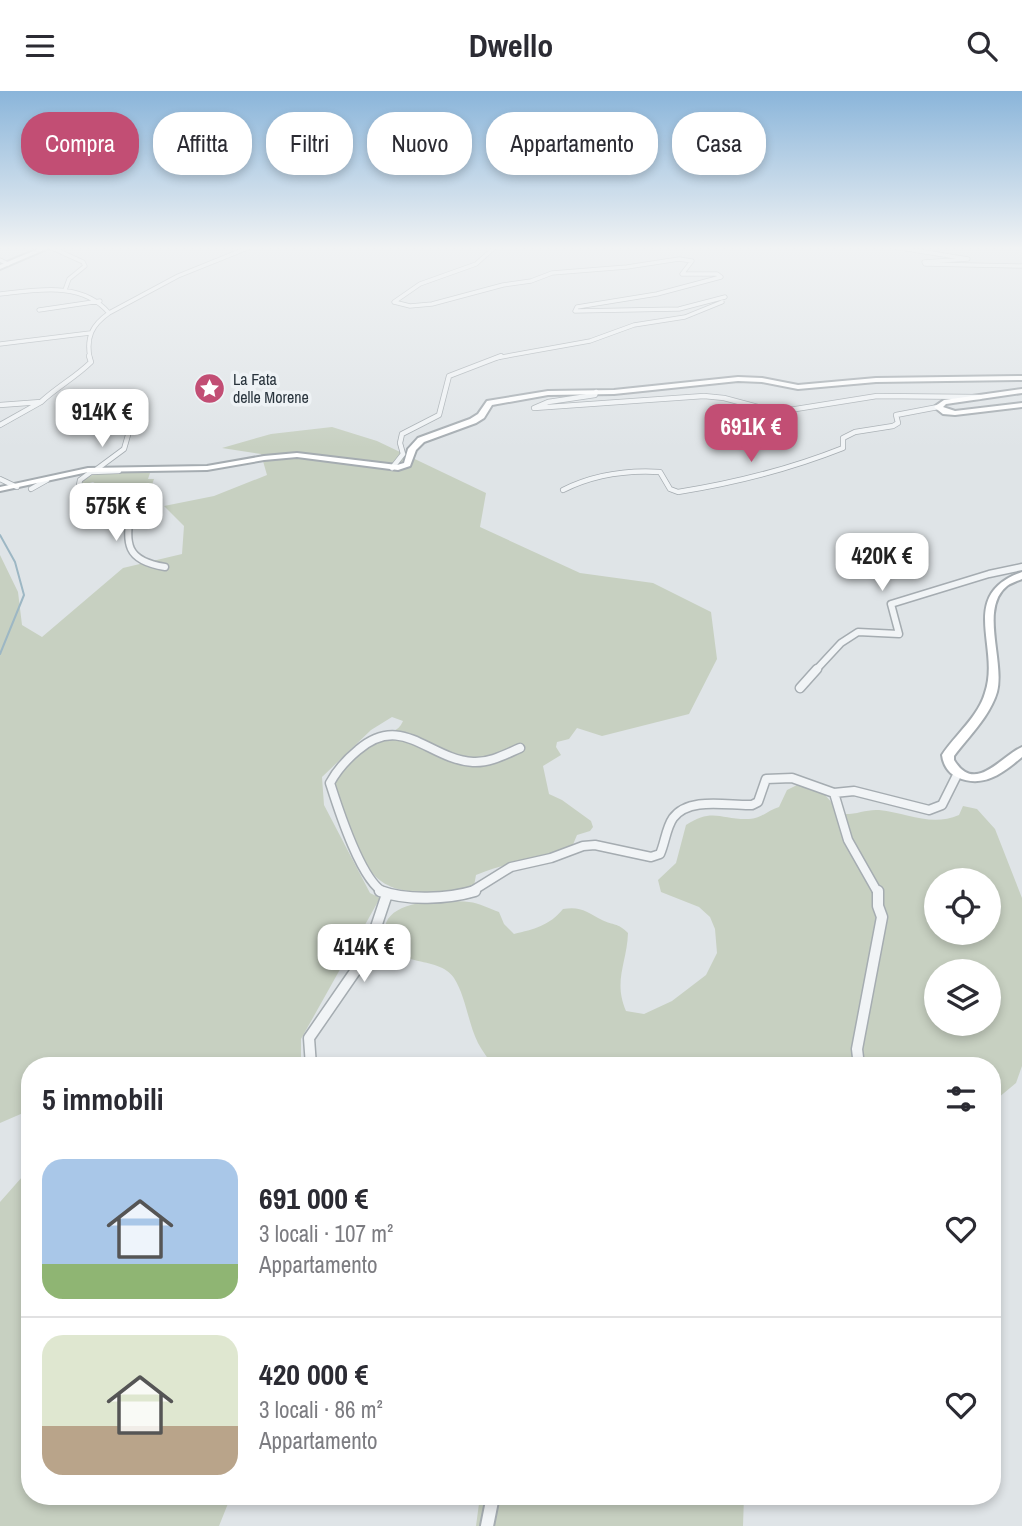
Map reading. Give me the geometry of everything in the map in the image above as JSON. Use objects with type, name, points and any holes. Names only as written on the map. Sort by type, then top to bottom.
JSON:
[{"type":"street","points":[[0,425],[25,414],[91,362],[86,346],[93,324],[108,314]]},
{"type":"street","points":[[392,468],[403,454],[400,443],[402,434],[439,415],[449,376],[454,373],[504,355],[590,341],[634,325],[692,314]]},
{"type":"street","points":[[0,344],[90,333]]},
{"type":"street","points":[[165,567],[143,563],[133,553],[126,528],[131,505],[98,496],[79,485],[80,480],[88,473],[207,468],[264,458],[297,456],[359,461],[392,468],[407,464],[412,449],[421,440],[473,421],[481,416],[489,403],[548,393],[596,392],[738,380],[762,380],[798,387],[876,380],[1022,378]]},
{"type":"street","points":[[563,490],[571,484],[628,472],[660,472],[670,489],[678,492],[738,481],[825,456],[844,448],[843,438],[855,432],[893,426],[898,423],[896,415],[939,407],[944,402],[1022,391]]},
{"type":"street","points":[[596,392],[595,395],[548,402],[534,408],[580,407],[644,398],[704,395],[733,398],[765,411],[777,412],[877,396],[985,398]]},
{"type":"street","points":[[0,405],[41,402]]},
{"type":"street","points":[[939,407],[946,412],[955,413],[1022,405]]},
{"type":"street","points":[[97,469],[120,454],[126,447],[128,435]]},
{"type":"street","points":[[0,489],[97,469],[119,471]]},
{"type":"street","points":[[0,479],[17,487]]},
{"type":"street","points":[[31,489],[47,480]]},
{"type":"street","points":[[800,688],[841,643],[858,632],[899,634],[891,604],[912,601],[1005,569],[1022,567]]},
{"type":"street","points":[[1022,575],[1003,584],[990,597],[992,691],[948,755],[951,766],[958,773],[970,778],[986,779],[1022,751]]},
{"type":"street","points":[[520,748],[492,759],[469,762],[389,732],[377,734],[362,745],[331,779],[331,789],[344,828],[366,871],[380,891],[387,894],[460,895],[475,891],[511,867],[551,858],[583,846],[611,848],[637,856],[660,854],[674,817],[683,809],[752,805],[758,802],[766,779],[773,777],[790,778],[834,793],[854,792],[929,810],[942,805],[958,773]]},
{"type":"street","points":[[834,793],[848,840],[864,872],[878,890],[878,906],[882,916],[857,1049],[858,1057]]},
{"type":"street","points":[[310,1057],[309,1038],[367,954],[387,894]]},
{"type":"street","points":[[487,1526],[491,1505]]},
{"type":"green space","points":[[332,427],[377,441],[486,493],[480,527],[580,573],[653,583],[711,612],[717,659],[689,714],[602,736],[577,728],[569,739],[557,742],[556,747],[561,755],[543,766],[549,794],[591,821],[593,827],[590,831],[577,835],[572,847],[476,875],[474,886],[459,891],[412,892],[397,889],[375,876],[367,866],[336,799],[334,785],[340,772],[358,752],[377,738],[395,730],[403,721],[392,717],[371,730],[322,777],[324,805],[370,893],[380,898],[301,1039],[301,1057],[21,1057],[21,1114],[0,1123],[0,555],[18,592],[22,625],[42,637],[123,568],[182,554],[184,526],[164,506],[214,496],[267,475],[261,454],[222,448],[271,434]]},
{"type":"green space","points":[[96,473],[150,473],[148,479],[154,479],[152,485],[93,492],[90,489],[98,485],[93,482],[82,485],[82,481]]},
{"type":"green space","points":[[797,785],[825,795],[842,814],[879,810],[939,820],[959,815],[963,806],[977,809],[995,829],[1022,898],[1022,1066],[1016,1083],[1001,1096],[1001,1057],[487,1057],[478,1043],[454,978],[437,966],[395,953],[388,946],[386,923],[393,914],[416,904],[445,901],[477,904],[499,912],[504,924],[514,934],[547,923],[563,909],[579,909],[628,933],[621,981],[622,1000],[626,1011],[644,1014],[672,1001],[706,975],[717,953],[715,929],[710,917],[699,907],[661,892],[658,880],[676,863],[686,825],[710,815],[739,819],[757,818],[779,807],[787,790]]},
{"type":"green space","points":[[21,1178],[21,1505],[227,1505],[219,1526],[0,1526],[0,1202]]},
{"type":"green space","points":[[479,1505],[744,1505],[743,1526],[476,1526]]},
{"type":"waterway","points":[[0,535],[15,562],[24,595],[0,654]]},
{"type":"place","name":"La Fata delle Morene","points":[[210,388]]}]
